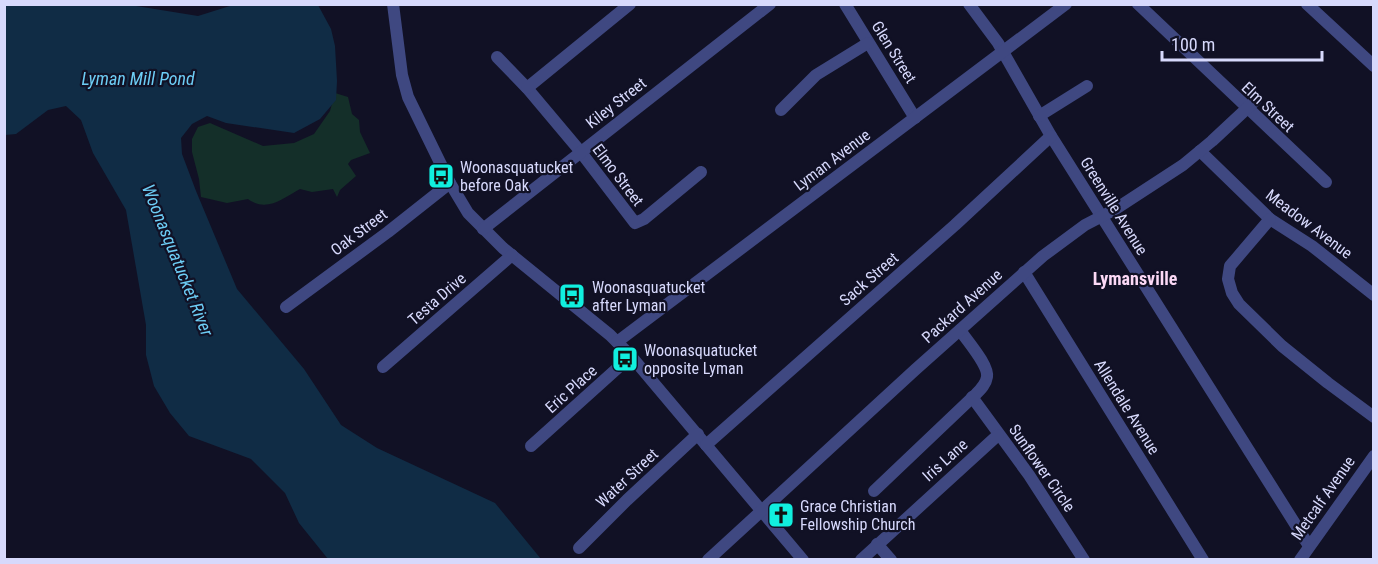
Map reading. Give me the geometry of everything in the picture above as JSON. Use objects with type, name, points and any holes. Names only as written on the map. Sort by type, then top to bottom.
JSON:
[{"type":"street","points":[[393,4],[402,75],[408,97],[450,183],[468,213],[512,255],[632,356],[803,560]]},
{"type":"street","points":[[527,87],[630,4]]},
{"type":"street","name":"Kiley Street","points":[[483,229],[770,4]]},
{"type":"street","name":"Glen Street","points":[[845,4],[915,118]]},
{"type":"street","name":"Greenville Avenue","points":[[969,4],[1004,52],[1051,136],[1309,546]]},
{"type":"street","name":"Lyman Avenue","points":[[617,342],[1066,4]]},
{"type":"street","name":"Elm Street","points":[[1138,4],[1246,109],[1326,182]]},
{"type":"street","points":[[1307,4],[1374,66]]},
{"type":"street","points":[[781,110],[816,75],[868,43]]},
{"type":"street","name":"Elmo Street","points":[[497,57],[527,87],[635,223],[644,219],[701,172]]},
{"type":"street","points":[[1039,116],[1087,86]]},
{"type":"street","name":"Packard Avenue","points":[[708,560],[1024,272],[1085,225],[1114,210],[1200,151],[1256,100]]},
{"type":"street","name":"Sack Street","points":[[706,445],[955,225],[1051,136]]},
{"type":"street","name":"Meadow Avenue","points":[[1200,151],[1270,219],[1312,246],[1374,296]]},
{"type":"street","name":"Oak Street","points":[[286,307],[450,183]]},
{"type":"street","points":[[1270,219],[1230,266],[1228,279],[1232,293],[1239,304],[1282,346],[1374,417]]},
{"type":"street","name":"Testa Drive","points":[[383,367],[512,255]]},
{"type":"street","name":"Allendale Avenue","points":[[1024,272],[1203,560]]},
{"type":"street","points":[[874,491],[972,397],[987,379],[987,372],[981,361],[960,330]]},
{"type":"street","name":"Eric Place","points":[[531,446],[632,356]]},
{"type":"street","name":"Sunflower Circle","points":[[972,397],[1029,475],[1084,560]]},
{"type":"street","name":"Water Street","points":[[579,548],[698,434]]},
{"type":"street","name":"Iris Lane","points":[[861,560],[998,435]]},
{"type":"street","name":"Metcalf Avenue","points":[[1300,560],[1369,471],[1374,456]]},
{"type":"street","points":[[877,544],[891,560]]},
{"type":"green space","points":[[335,93],[348,97],[352,114],[359,120],[360,132],[370,153],[351,160],[348,164],[356,176],[340,190],[337,197],[333,189],[312,192],[300,189],[275,203],[262,205],[248,199],[227,203],[201,197],[192,152],[192,139],[198,127],[210,123],[263,146],[294,143],[314,134],[330,111]]},
{"type":"water","name":"Lyman Mill Pond","points":[[4,5],[130,5],[198,16],[233,5],[318,5],[331,29],[335,46],[336,100],[320,119],[294,133],[226,123],[207,116],[192,124],[181,138],[182,154],[196,191],[237,289],[304,369],[341,425],[377,448],[495,503],[541,559],[328,559],[299,523],[285,493],[251,459],[189,436],[170,413],[154,386],[146,355],[146,325],[126,210],[93,153],[81,120],[66,106],[48,110],[16,134],[5,135]]},
{"type":"place","name":"Woonasquatucket before Oak","points":[[441,176]]},
{"type":"place","name":"Woonasquatucket after Lyman","points":[[572,296]]},
{"type":"place","name":"Woonasquatucket opposite Lyman","points":[[625,359]]},
{"type":"place","name":"Grace Christian Fellowship Church","points":[[781,515]]},
{"type":"district","name":"Lymansville","points":[[1135,278]]},
{"type":"water label","name":"Woonasquatucket River","points":[[178,260]]}]
